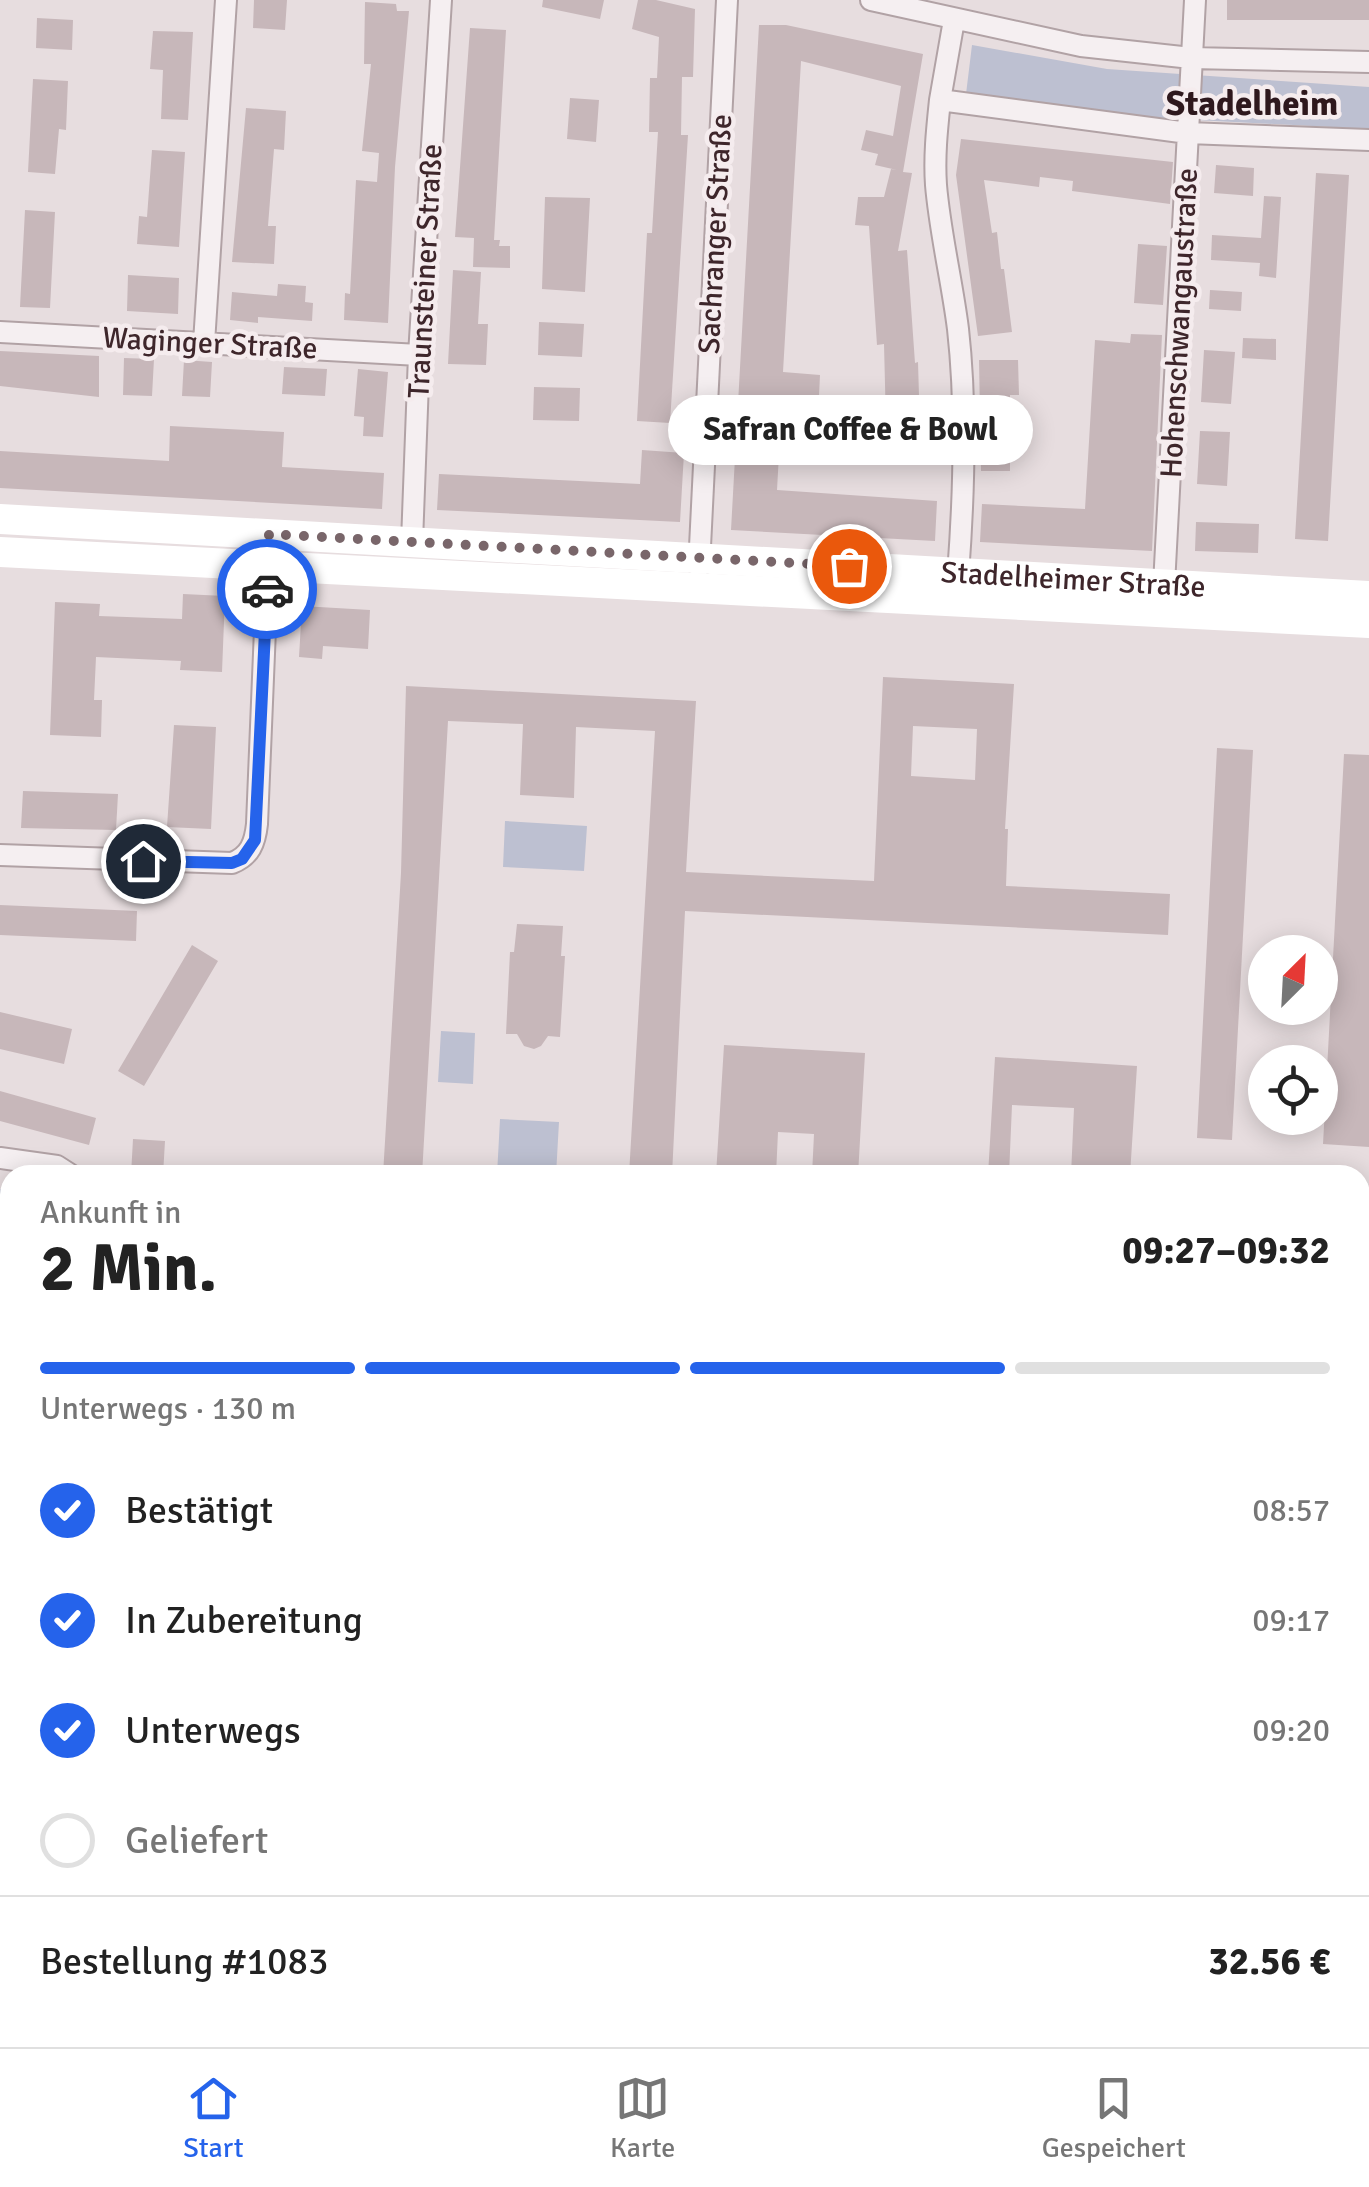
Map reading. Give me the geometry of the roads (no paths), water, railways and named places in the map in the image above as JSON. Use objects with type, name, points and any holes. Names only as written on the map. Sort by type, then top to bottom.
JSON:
[{"type":"main road","name":"Stadelheimer Straße","points":[[0,519],[1369,596]]},
{"type":"main road","name":"Stadelheimer Straße","points":[[0,552],[1369,623]]},
{"type":"street","points":[[204,343],[226,0]]},
{"type":"street","name":"Traunsteiner Straße","points":[[412,542],[419,355],[441,0]]},
{"type":"street","name":"Sachranger Straße","points":[[698,588],[727,0]]},
{"type":"street","points":[[872,0],[1081,46],[1191,58],[1369,62]]},
{"type":"street","name":"Hohenschwangaustraße","points":[[1164,586],[1194,0]]},
{"type":"street","points":[[954,20],[935,148],[936,188],[958,328],[962,467],[958,575]]},
{"type":"street","points":[[940,100],[1188,134],[1369,140]]},
{"type":"street","name":"Waginger Straße","points":[[0,332],[419,355]]},
{"type":"street","points":[[0,855],[232,863],[248,852],[257,824],[269,534]]},
{"type":"street","points":[[0,1158],[50,1165]]},
{"type":"place","name":"Safran Coffee & Bowl","points":[[849,566]]},
{"type":"district","name":"Stadelheim","points":[[1252,103]]}]
